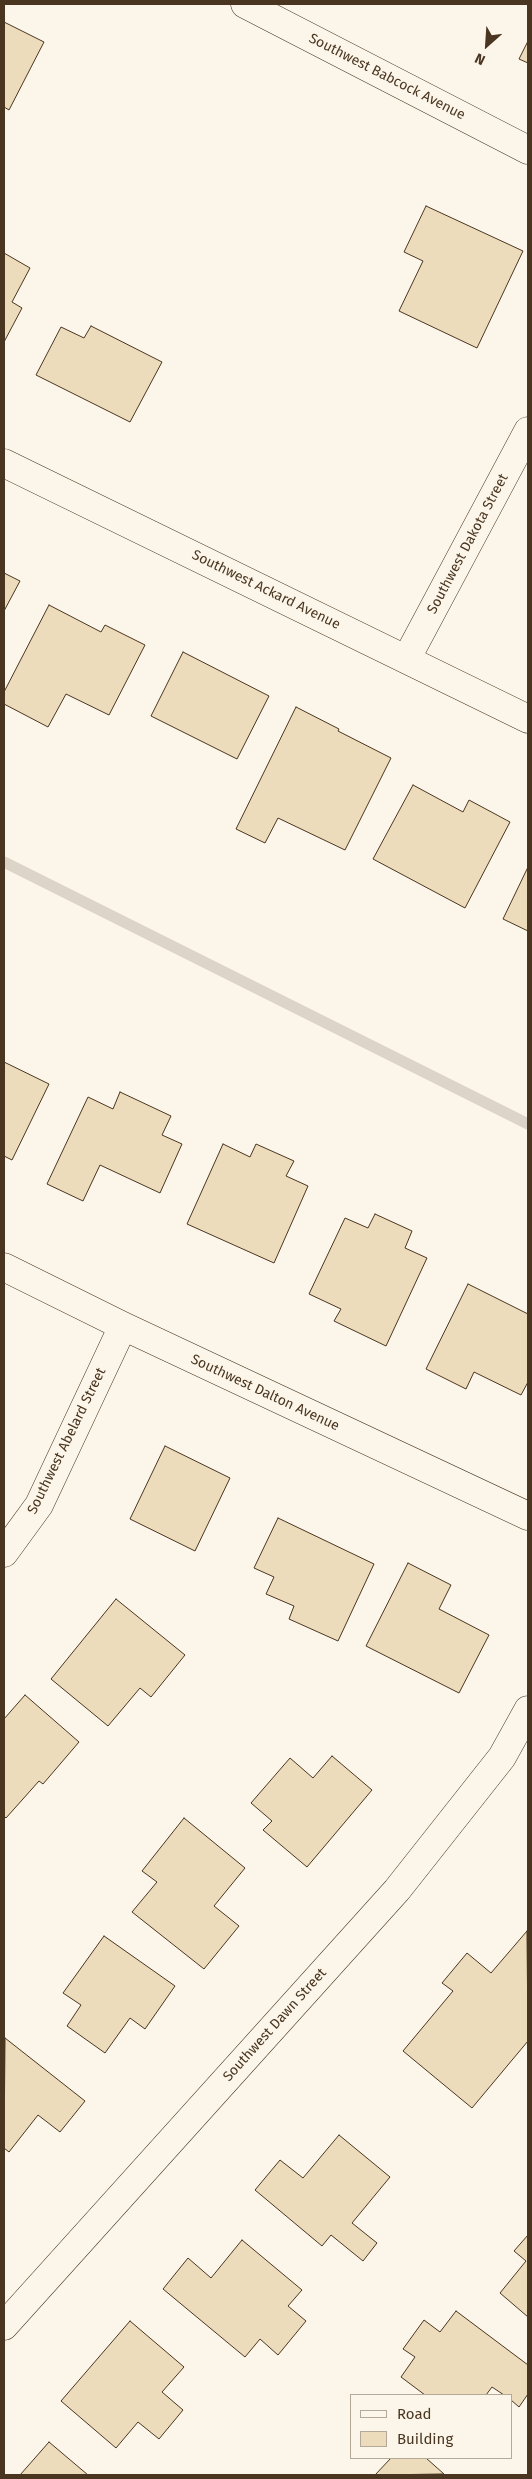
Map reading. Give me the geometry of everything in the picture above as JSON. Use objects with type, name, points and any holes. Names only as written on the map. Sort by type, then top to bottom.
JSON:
[{"type":"street","name":"Southwest Babcock Avenue","points":[[245,4],[528,150]]},
{"type":"street","name":"Southwest Dakota Street","points":[[407,658],[528,431]]},
{"type":"street","name":"Southwest Ackard Avenue","points":[[4,463],[407,658],[528,719]]},
{"type":"street","name":"Southwest Dalton Avenue","points":[[4,1267],[123,1326],[528,1516]]},
{"type":"street","name":"Southwest Abelard Street","points":[[4,1553],[38,1505],[123,1326]]},
{"type":"street","name":"Southwest Dawn Street","points":[[4,2326],[397,1890],[502,1757],[528,1710]]},
{"type":"building","points":[[4,22],[44,42],[9,110],[4,107]]},
{"type":"building","points":[[528,41],[528,63],[519,59]]},
{"type":"building","points":[[426,206],[523,251],[477,348],[399,311],[423,261],[404,252]]},
{"type":"building","points":[[4,253],[30,268],[12,302],[22,308],[4,342]]},
{"type":"building","points":[[91,326],[162,362],[130,422],[36,375],[61,327],[84,338]]},
{"type":"building","points":[[4,573],[20,581],[4,611]]},
{"type":"building","points":[[49,605],[101,632],[105,625],[145,645],[109,715],[66,694],[48,727],[4,704],[4,692]]},
{"type":"building","points":[[183,652],[269,696],[237,759],[151,716]]},
{"type":"building","points":[[296,707],[391,758],[345,850],[278,818],[265,843],[236,829]]},
{"type":"building","points":[[413,785],[463,812],[469,800],[510,822],[465,908],[373,859]]},
{"type":"building","points":[[528,867],[528,931],[503,919]]},
{"type":"building","points":[[4,1062],[49,1084],[12,1160],[4,1156]]},
{"type":"building","points":[[120,1092],[171,1116],[162,1135],[182,1144],[160,1193],[100,1165],[83,1201],[47,1184],[88,1097],[113,1109]]},
{"type":"building","points":[[223,1144],[250,1157],[256,1144],[294,1161],[286,1176],[308,1186],[274,1263],[187,1224]]},
{"type":"building","points":[[375,1214],[412,1231],[405,1248],[427,1258],[386,1346],[334,1321],[341,1309],[309,1294],[345,1218],[368,1228]]},
{"type":"building","points":[[468,1284],[528,1314],[528,1382],[521,1395],[474,1372],[466,1389],[426,1369]]},
{"type":"building","points":[[165,1446],[230,1478],[195,1551],[130,1519]]},
{"type":"building","points":[[278,1518],[374,1564],[338,1641],[289,1619],[294,1606],[266,1594],[274,1577],[254,1568]]},
{"type":"building","points":[[408,1563],[451,1585],[439,1609],[489,1635],[459,1693],[366,1646]]},
{"type":"building","points":[[116,1599],[185,1655],[151,1697],[140,1688],[108,1726],[51,1679]]},
{"type":"building","points":[[25,1695],[79,1742],[43,1784],[39,1781],[6,1818],[4,1816],[4,1719]]},
{"type":"building","points":[[332,1756],[372,1790],[307,1867],[263,1830],[272,1821],[251,1803],[290,1758],[313,1778]]},
{"type":"building","points":[[184,1818],[245,1868],[214,1906],[239,1926],[204,1969],[132,1912],[157,1882],[142,1871]]},
{"type":"building","points":[[527,1931],[528,2041],[472,2108],[403,2051],[453,1991],[442,1983],[467,1953],[491,1973]]},
{"type":"building","points":[[104,1936],[175,1986],[145,2029],[130,2018],[105,2053],[67,2026],[81,2005],[63,1993]]},
{"type":"building","points":[[5,2038],[85,2101],[60,2132],[38,2115],[9,2152],[4,2148]]},
{"type":"building","points":[[339,2135],[390,2177],[352,2223],[377,2243],[363,2261],[331,2235],[322,2246],[255,2190],[280,2160],[303,2178]]},
{"type":"building","points":[[528,2235],[528,2317],[500,2293],[526,2261],[514,2251]]},
{"type":"building","points":[[242,2240],[302,2290],[288,2306],[306,2321],[278,2355],[260,2339],[245,2357],[163,2289],[188,2258],[211,2278]]},
{"type":"building","points":[[456,2311],[528,2365],[528,2394],[519,2407],[512,2401],[512,2394],[502,2394],[492,2387],[487,2394],[424,2394],[401,2377],[415,2357],[403,2349],[424,2320],[440,2332]]},
{"type":"building","points":[[130,2321],[184,2367],[162,2392],[183,2410],[159,2439],[138,2422],[116,2448],[61,2401]]},
{"type":"building","points":[[49,2442],[88,2475],[20,2475]]},
{"type":"building","points":[[390,2459],[427,2459],[444,2474],[375,2475]]},
{"type":"waterway","points":[[4,862],[528,1124]]}]
